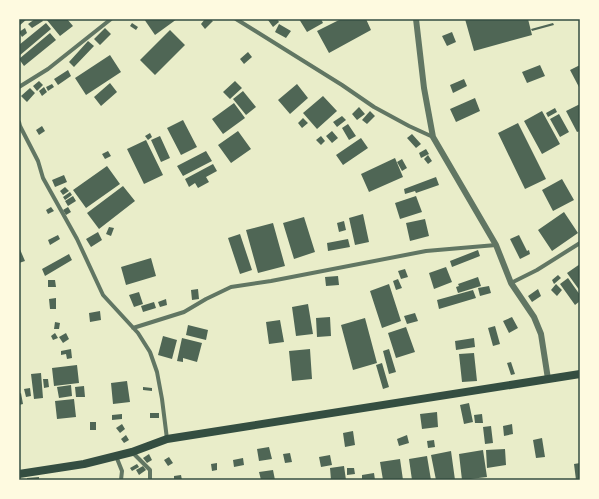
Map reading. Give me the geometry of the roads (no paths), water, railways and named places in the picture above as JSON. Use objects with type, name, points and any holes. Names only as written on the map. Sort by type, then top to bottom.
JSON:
[{"type":"main road","points":[[19,474],[84,464],[132,452],[167,439],[580,374]]},
{"type":"street","points":[[19,87],[48,69],[111,19]]},
{"type":"street","points":[[236,19],[342,85],[374,107],[433,137]]},
{"type":"street","points":[[416,19],[424,88],[433,137],[496,245],[511,283],[534,317],[541,334],[548,379]]},
{"type":"street","points":[[19,122],[38,161],[43,178],[78,239],[103,295],[138,333],[150,352],[157,372],[167,439]]},
{"type":"street","points":[[511,283],[537,270],[580,243]]},
{"type":"street","points":[[133,328],[184,312],[231,287],[271,281],[426,251],[496,245]]},
{"type":"street","points":[[132,452],[150,470],[150,480]]},
{"type":"street","points":[[116,456],[122,471],[121,480]]}]
